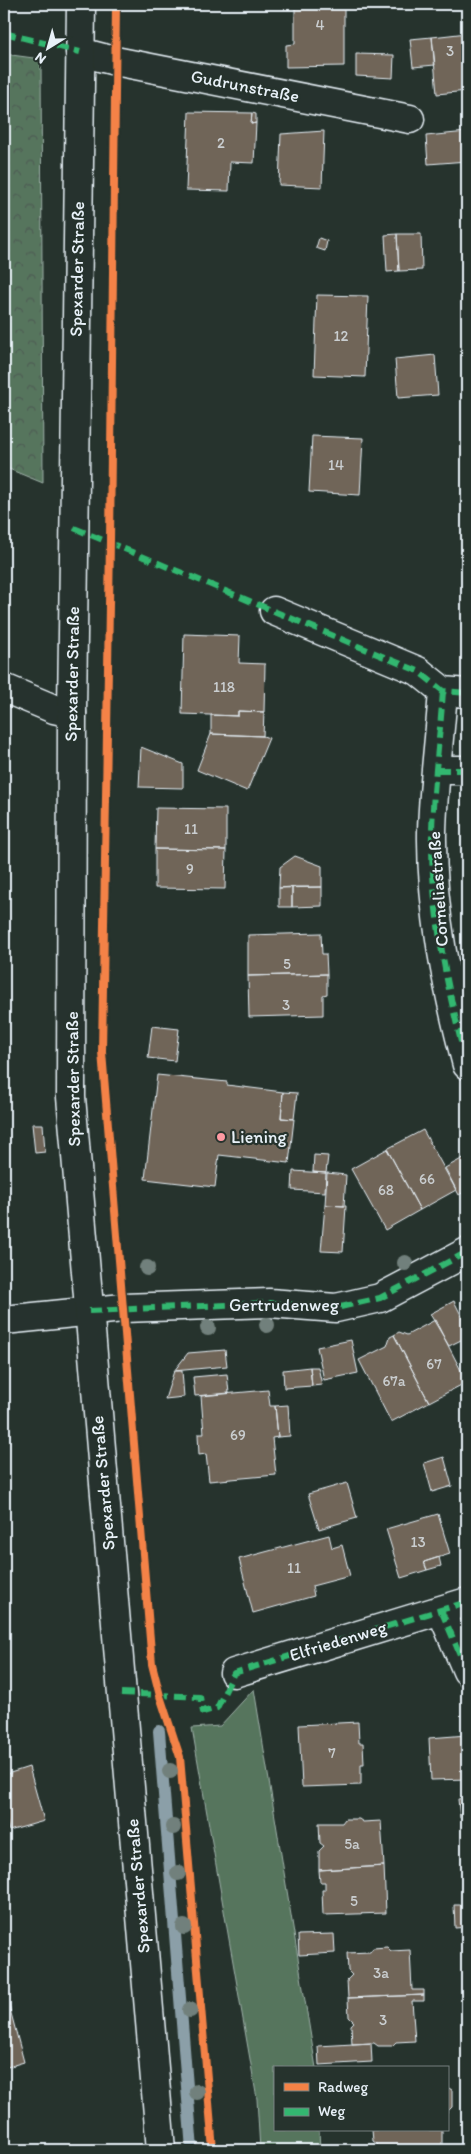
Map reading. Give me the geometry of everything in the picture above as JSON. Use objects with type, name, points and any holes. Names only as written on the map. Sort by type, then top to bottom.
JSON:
[{"type":"main road","name":"Spexarder Straße","points":[[81,4],[72,713],[71,1097],[161,2150]]},
{"type":"main road","name":"Gudrunstraße","points":[[80,52],[115,61],[410,119]]},
{"type":"main road","name":"Corneliastraße","points":[[274,610],[418,671],[455,692],[437,770],[432,832],[437,928],[456,1022],[467,1065]]},
{"type":"main road","points":[[4,688],[54,708],[72,713]]},
{"type":"main road","points":[[437,770],[467,770]]},
{"type":"main road","name":"Gertrudenweg","points":[[4,1320],[89,1311],[269,1303],[336,1308],[380,1298],[467,1252]]},
{"type":"main road","name":"Elfriedenweg","points":[[234,1673],[467,1602]]},
{"type":"main road","points":[[441,1610],[467,1670]]},
{"type":"green space","points":[[4,54],[41,59],[43,483],[4,467]]},
{"type":"green space","points":[[254,1689],[316,2066],[274,2066],[274,2132],[319,2132],[320,2150],[260,2150],[257,2099],[192,1728],[220,1726]]},
{"type":"building","points":[[295,6],[344,6],[344,66],[286,67],[286,45],[295,44]]},
{"type":"building","points":[[467,33],[467,91],[437,94],[432,37]]},
{"type":"building","points":[[432,37],[435,65],[413,67],[410,39]]},
{"type":"building","points":[[356,54],[394,55],[393,78],[356,76]]},
{"type":"building","points":[[463,91],[467,91],[467,128]]},
{"type":"building","points":[[189,112],[252,113],[251,124],[256,123],[254,163],[230,162],[229,191],[186,190]]},
{"type":"building","points":[[252,113],[256,114],[256,123],[251,124]]},
{"type":"building","points":[[324,131],[322,187],[279,185],[281,134]]},
{"type":"building","points":[[467,132],[467,161],[428,164],[426,136]]},
{"type":"building","points":[[397,234],[421,234],[422,270],[399,271]]},
{"type":"building","points":[[397,234],[399,271],[387,272],[385,235]]},
{"type":"building","points":[[319,238],[327,241],[325,251],[316,248]]},
{"type":"building","points":[[317,295],[368,296],[365,377],[314,375]]},
{"type":"building","points":[[435,355],[438,395],[398,398],[395,359]]},
{"type":"building","points":[[463,355],[467,355],[466,420]]},
{"type":"building","points":[[312,436],[363,438],[360,495],[309,492]]},
{"type":"building","points":[[184,634],[240,636],[239,663],[265,664],[264,712],[238,711],[238,716],[182,714]]},
{"type":"building","points":[[238,711],[264,712],[263,736],[211,734],[211,715],[238,716]]},
{"type":"building","points":[[211,734],[263,736],[269,738],[247,791],[197,770]]},
{"type":"building","points":[[141,747],[183,764],[183,788],[139,787]]},
{"type":"building","points":[[156,808],[226,809],[226,850],[155,849]]},
{"type":"building","points":[[155,849],[226,850],[225,889],[155,888]]},
{"type":"building","points":[[295,856],[322,866],[322,887],[279,888],[280,867]]},
{"type":"building","points":[[292,887],[322,887],[322,906],[292,907]]},
{"type":"building","points":[[292,887],[292,907],[279,907],[279,888]]},
{"type":"building","points":[[321,933],[322,954],[326,954],[327,974],[248,976],[248,935]]},
{"type":"building","points":[[327,974],[327,994],[323,995],[323,1015],[249,1017],[248,976]]},
{"type":"building","points":[[152,1026],[179,1029],[175,1061],[148,1058]]},
{"type":"building","name":"Liening","points":[[157,1075],[227,1082],[227,1085],[283,1092],[281,1118],[294,1119],[289,1163],[219,1155],[215,1187],[145,1179]]},
{"type":"building","points":[[283,1092],[297,1093],[294,1119],[281,1118]]},
{"type":"building","points":[[32,1124],[43,1124],[45,1152],[35,1153]]},
{"type":"building","points":[[423,1130],[456,1190],[420,1210],[387,1149]]},
{"type":"building","points":[[387,1149],[420,1210],[385,1230],[351,1169]]},
{"type":"building","points":[[314,1155],[328,1156],[326,1173],[313,1172]]},
{"type":"building","points":[[467,1156],[467,1190],[459,1195],[445,1168]]},
{"type":"building","points":[[293,1171],[326,1173],[325,1192],[292,1190]]},
{"type":"building","points":[[327,1173],[346,1175],[344,1206],[325,1205]]},
{"type":"building","points":[[325,1205],[346,1206],[343,1252],[321,1251]]},
{"type":"building","points":[[454,1301],[467,1327],[467,1337],[449,1346],[430,1314]]},
{"type":"building","points":[[435,1320],[467,1382],[429,1402],[394,1335],[399,1332],[407,1335]]},
{"type":"building","points":[[394,1335],[429,1402],[391,1422],[359,1360],[387,1346],[390,1337]]},
{"type":"building","points":[[351,1340],[358,1373],[324,1380],[317,1347]]},
{"type":"building","points":[[225,1350],[227,1366],[174,1371],[188,1353]]},
{"type":"building","points":[[310,1367],[318,1367],[322,1385],[312,1386]]},
{"type":"building","points":[[310,1367],[312,1386],[284,1388],[283,1370]]},
{"type":"building","points":[[174,1371],[182,1371],[184,1397],[165,1399]]},
{"type":"building","points":[[227,1374],[229,1393],[195,1396],[193,1377]]},
{"type":"building","points":[[268,1390],[270,1406],[275,1406],[278,1437],[272,1438],[276,1475],[209,1481],[206,1454],[199,1455],[198,1434],[204,1434],[201,1396]]},
{"type":"building","points":[[288,1405],[290,1436],[278,1437],[275,1406]]},
{"type":"building","points":[[444,1457],[452,1486],[432,1492],[424,1463]]},
{"type":"building","points":[[347,1483],[357,1518],[319,1529],[308,1494]]},
{"type":"building","points":[[438,1514],[450,1554],[424,1562],[427,1570],[401,1578],[386,1529]]},
{"type":"building","points":[[329,1535],[332,1548],[342,1545],[350,1576],[312,1586],[314,1596],[253,1613],[239,1559]]},
{"type":"building","points":[[439,1557],[441,1566],[427,1570],[424,1562]]},
{"type":"building","points":[[358,1722],[359,1743],[363,1743],[364,1764],[361,1764],[361,1785],[302,1787],[299,1725]]},
{"type":"building","points":[[467,1735],[467,1779],[431,1780],[429,1738]]},
{"type":"building","points":[[29,1767],[44,1821],[9,1831],[4,1811],[4,1775]]},
{"type":"building","points":[[467,1798],[467,1818],[460,1818],[458,1799]]},
{"type":"building","points":[[345,1819],[359,1819],[363,1822],[381,1821],[384,1866],[319,1870],[319,1851],[324,1846],[320,1843],[319,1823],[342,1823]]},
{"type":"building","points":[[384,1866],[386,1913],[323,1915],[322,1890],[325,1890],[325,1882],[320,1882],[319,1870]]},
{"type":"building","points":[[454,1905],[467,1905],[467,1927],[455,1928]]},
{"type":"building","points":[[334,1934],[335,1953],[299,1955],[298,1935]]},
{"type":"building","points":[[387,1947],[391,1951],[410,1950],[412,1990],[424,1990],[424,1995],[348,1998],[347,1980],[352,1975],[348,1971],[347,1953],[370,1952],[373,1948]]},
{"type":"building","points":[[424,1995],[424,2001],[412,2001],[415,2041],[396,2042],[392,2046],[378,2046],[374,2043],[352,2044],[351,2025],[354,2022],[349,2017],[348,1998]]},
{"type":"building","points":[[8,2002],[24,2062],[4,2068],[4,2003]]},
{"type":"building","points":[[371,2043],[372,2062],[319,2065],[318,2046]]},
{"type":"building","points":[[448,2088],[452,2090],[452,2107],[448,2111]]},
{"type":"building","points":[[372,2132],[442,2132],[442,2150],[375,2150],[378,2145],[373,2141]]},
{"type":"waterway","points":[[159,1731],[192,2150]]},
{"type":"marked path","points":[[4,33],[80,52]]},
{"type":"marked path","points":[[74,528],[418,671],[443,691],[467,693]]},
{"type":"marked path","points":[[443,691],[435,779],[432,862],[437,920],[442,950],[453,1008],[467,1065]]},
{"type":"marked path","points":[[437,770],[467,770]]},
{"type":"marked path","points":[[89,1311],[269,1303],[336,1308],[380,1298],[467,1252]]},
{"type":"marked path","points":[[121,1693],[200,1697],[203,1712],[217,1708],[234,1673],[467,1602]]},
{"type":"marked path","points":[[441,1610],[467,1671]]},
{"type":"cycle path","points":[[116,4],[102,1052],[152,1664],[160,1696],[180,1757],[213,2150]]},
{"type":"place","name":"Liening","points":[[221,1137]]}]
